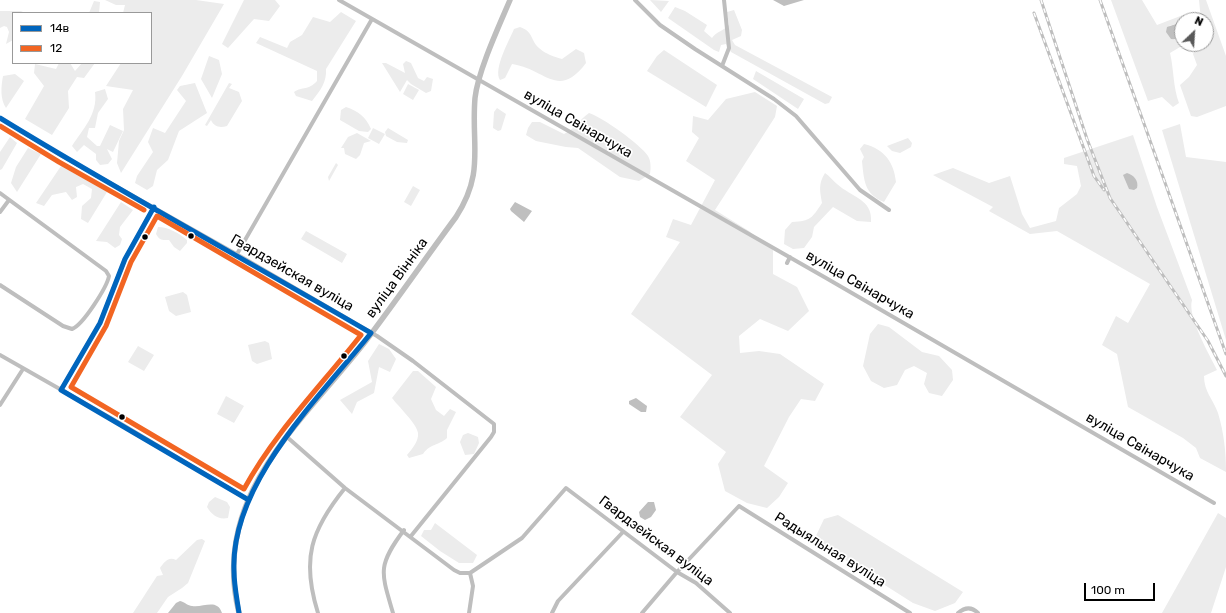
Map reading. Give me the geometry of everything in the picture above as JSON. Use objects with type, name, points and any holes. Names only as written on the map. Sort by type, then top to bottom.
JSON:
[{"type":"street","name":"вуліца Свінарчука","points":[[339,0],[790,257],[1214,503]]},
{"type":"street","name":"вуліца Вінніка","points":[[239,613],[235,592],[235,559],[240,525],[247,499],[263,470],[371,333],[456,217],[468,196],[474,172],[475,99],[479,81],[510,0]]},
{"type":"street","points":[[634,0],[660,24],[774,99],[796,116],[860,190],[889,210]]},
{"type":"street","points":[[722,66],[729,48],[724,0]]},
{"type":"street","points":[[237,254],[372,19]]},
{"type":"street","name":"Гвардзейская вуліца","points":[[0,118],[62,156],[237,254],[371,333],[413,361],[494,424],[494,432],[491,437],[412,536]]},
{"type":"street","points":[[0,193],[106,271],[109,276],[97,298],[76,327],[70,329],[0,285]]},
{"type":"street","points":[[0,212],[9,200]]},
{"type":"street","points":[[62,390],[100,323],[125,259],[154,207]]},
{"type":"street","points":[[787,263],[790,257]]},
{"type":"street","points":[[0,355],[247,499]]},
{"type":"street","points":[[0,405],[23,369]]},
{"type":"street","points":[[288,437],[345,488],[412,536],[454,570],[460,573],[470,573],[473,586],[469,613]]},
{"type":"street","points":[[318,613],[310,582],[309,564],[312,546],[316,531],[327,510],[345,488]]},
{"type":"street","name":"Гвардзейская вуліца","points":[[470,573],[522,538],[566,488],[677,572],[696,583],[730,613]]},
{"type":"street","name":"Радыяльная вуліца","points":[[677,572],[739,506],[910,613]]},
{"type":"street","points":[[394,613],[384,580],[383,569],[390,549],[404,530]]},
{"type":"street","points":[[552,613],[558,602],[624,532]]},
{"type":"street","points":[[642,613],[677,572]]},
{"type":"street","points":[[958,613],[970,608],[978,613]]},
{"type":"shaded area","points":[[105,0],[196,0],[224,4],[182,76],[121,173],[117,163],[119,141],[124,130],[123,109],[133,90],[106,86],[120,64],[152,64],[152,12],[123,12],[125,5],[116,5]]},
{"type":"shaded area","points":[[244,0],[275,0],[280,6],[269,21],[254,19],[228,48],[222,44]]},
{"type":"shaded area","points":[[650,0],[669,1],[661,12]]},
{"type":"shaded area","points":[[773,0],[804,0],[784,6]]},
{"type":"shaded area","points":[[1111,0],[1142,0],[1157,25],[1174,18],[1174,24],[1169,26],[1174,40],[1174,51],[1170,53],[1179,103],[1173,107],[1162,97],[1148,101]]},
{"type":"shaded area","points":[[1199,0],[1206,0],[1210,12],[1200,12]]},
{"type":"shaded area","points":[[94,1],[100,2],[99,12],[89,12]]},
{"type":"shaded area","points":[[675,7],[685,11],[707,25],[704,31],[712,38],[729,25],[727,12],[734,10],[742,30],[741,36],[732,40],[735,45],[832,97],[829,103],[825,104],[731,52],[726,44],[721,45],[719,52],[714,50],[668,18]]},
{"type":"shaded area","points":[[0,11],[23,12],[12,12],[12,41],[6,44],[9,32],[7,27],[4,26],[0,28]]},
{"type":"shaded area","points":[[341,12],[356,21],[326,69],[325,78],[318,94],[312,101],[296,96],[294,92],[311,86],[317,81],[317,71],[256,43],[260,37],[287,48],[290,42],[302,35],[313,17],[330,22]]},
{"type":"shaded area","points":[[1214,22],[1226,56],[1226,106],[1197,117],[1191,116],[1180,85],[1189,77],[1197,65],[1193,54],[1194,52],[1214,52]]},
{"type":"shaded area","points":[[1174,25],[1174,39],[1171,39],[1166,32],[1167,27]]},
{"type":"shaded area","points":[[520,27],[528,31],[536,45],[547,54],[562,59],[576,49],[584,53],[586,63],[576,74],[559,81],[524,67],[512,64],[505,78],[500,80],[498,75],[502,55],[514,29]]},
{"type":"shaded area","points":[[664,50],[717,85],[706,107],[647,71],[657,56]]},
{"type":"shaded area","points":[[209,56],[219,60],[222,74],[212,98],[201,79]]},
{"type":"shaded area","points":[[406,61],[411,63],[418,78],[424,81],[427,77],[433,79],[431,91],[426,93],[407,80],[400,92],[382,63],[386,63],[405,73],[403,64]]},
{"type":"shaded area","points":[[35,64],[56,69],[58,64],[71,64],[75,71],[81,64],[94,64],[84,78],[77,77],[68,91],[69,108],[52,135],[25,119],[44,86],[34,73]]},
{"type":"shaded area","points":[[756,71],[804,99],[798,109],[753,79]]},
{"type":"shaded area","points":[[15,74],[24,81],[6,108],[2,93],[3,76]]},
{"type":"shaded area","points":[[195,83],[207,113],[179,131],[168,160],[157,170],[153,186],[147,190],[135,183],[137,176],[153,152],[148,142],[153,128],[165,133],[186,101],[177,90],[180,86]]},
{"type":"shaded area","points":[[229,83],[232,84],[229,88],[239,92],[242,101],[227,126],[218,126],[211,120],[207,126],[205,125]]},
{"type":"shaded area","points":[[408,84],[419,90],[413,100],[403,94]]},
{"type":"shaded area","points":[[105,89],[108,99],[98,113],[95,128],[89,128],[87,137],[97,146],[100,146],[110,125],[123,131],[113,152],[107,149],[112,159],[108,164],[100,165],[96,160],[96,154],[84,145],[77,152],[72,146],[92,114],[95,92]]},
{"type":"shaded area","points":[[755,92],[777,106],[775,117],[715,210],[749,231],[773,250],[773,274],[797,287],[809,311],[788,331],[760,319],[739,336],[740,353],[759,351],[780,354],[824,384],[815,401],[801,399],[789,417],[764,466],[788,483],[779,497],[767,508],[747,503],[725,491],[718,464],[726,452],[680,417],[712,375],[631,314],[680,242],[666,237],[673,219],[691,225],[715,180],[686,161],[699,138],[692,132],[693,116],[708,120],[726,99]]},
{"type":"shaded area","points":[[346,107],[354,110],[364,118],[371,129],[368,132],[359,131],[340,120],[341,110]]},
{"type":"shaded area","points":[[497,108],[506,114],[501,130],[498,131],[493,128],[494,112]]},
{"type":"shaded area","points":[[589,113],[603,120],[644,151],[650,160],[650,174],[639,181],[620,177],[578,148],[536,141],[526,135],[532,122],[540,122],[564,134],[571,130]]},
{"type":"shaded area","points":[[1180,124],[1186,157],[1226,162],[1226,340],[1162,130]]},
{"type":"shaded area","points":[[373,128],[385,134],[379,144],[368,138]]},
{"type":"shaded area","points":[[388,128],[408,140],[407,143],[397,142],[386,136],[385,132]]},
{"type":"shaded area","points":[[357,133],[371,141],[364,143],[360,155],[356,159],[345,154],[344,148],[341,148],[348,137]]},
{"type":"shaded area","points":[[1133,135],[1157,207],[1192,300],[1191,307],[1196,325],[1204,345],[1217,370],[1204,376],[1204,382],[1218,413],[1222,428],[1226,457],[1226,472],[1200,458],[1196,448],[1183,438],[1128,407],[1117,354],[1102,345],[1116,316],[1128,323],[1150,284],[1057,231],[1030,234],[989,211],[993,207],[933,175],[953,168],[989,183],[1010,176],[1022,214],[1030,228],[1056,221],[1059,208],[1077,194],[1081,186],[1077,166],[1064,164],[1064,158]]},
{"type":"shaded area","points":[[10,137],[17,143],[0,170],[0,152]]},
{"type":"shaded area","points":[[908,138],[912,143],[911,147],[900,153],[892,151],[887,146]]},
{"type":"shaded area","points":[[864,144],[878,149],[891,163],[896,182],[884,202],[872,195],[866,186],[862,161],[864,157],[860,149]]},
{"type":"shaded area","points":[[28,148],[41,154],[17,192],[11,183],[16,167]]},
{"type":"shaded area","points":[[336,163],[338,165],[329,181],[328,177]]},
{"type":"shaded area","points":[[61,166],[107,192],[88,223],[81,219],[82,206],[91,198],[92,189],[83,184],[76,187],[77,197],[72,200],[66,192],[52,195],[44,206],[36,203]]},
{"type":"shaded area","points":[[825,173],[835,183],[865,203],[871,214],[871,222],[857,221],[833,207],[814,227],[812,237],[804,248],[793,249],[784,244],[785,230],[792,222],[807,220],[816,212],[822,203],[820,184]]},
{"type":"shaded area","points":[[1127,173],[1134,177],[1137,181],[1137,188],[1134,190],[1129,189],[1123,175]]},
{"type":"shaded area","points":[[413,186],[420,190],[411,206],[404,202]]},
{"type":"shaded area","points":[[121,202],[133,210],[120,227],[119,235],[122,239],[120,245],[115,248],[107,242],[96,241]]},
{"type":"shaded area","points":[[515,202],[532,211],[524,222],[510,209]]},
{"type":"shaded area","points":[[158,227],[166,228],[177,233],[187,240],[187,243],[180,251],[174,247],[169,240],[159,238],[156,234]]},
{"type":"shaded area","points":[[306,231],[347,254],[342,263],[301,239]]},
{"type":"shaded area","points":[[183,292],[187,295],[191,312],[176,316],[169,311],[165,297]]},
{"type":"shaded area","points":[[878,324],[889,327],[922,352],[939,356],[952,370],[953,380],[942,396],[929,393],[924,384],[927,373],[914,366],[905,370],[897,385],[884,388],[871,381],[863,366],[870,334]]},
{"type":"shaded area","points":[[265,341],[269,343],[272,359],[257,364],[252,361],[248,345]]},
{"type":"shaded area","points":[[379,344],[389,349],[396,359],[390,372],[379,367],[374,393],[357,402],[352,414],[340,400],[372,382],[368,361]]},
{"type":"shaded area","points":[[138,346],[154,355],[144,371],[128,362]]},
{"type":"shaded area","points":[[413,371],[418,371],[436,387],[431,399],[436,410],[444,416],[450,409],[456,412],[447,430],[447,438],[426,450],[423,454],[409,458],[407,455],[413,448],[418,436],[417,429],[392,398]]},
{"type":"shaded area","points":[[226,396],[244,406],[234,423],[217,414]]},
{"type":"shaded area","points":[[636,398],[647,406],[646,412],[641,412],[629,404],[629,401]]},
{"type":"shaded area","points":[[468,433],[478,437],[479,443],[474,454],[465,455],[460,442],[463,435]]},
{"type":"shaded area","points":[[215,497],[227,502],[230,507],[228,518],[216,516],[207,507],[209,502]]},
{"type":"shaded area","points":[[648,502],[654,502],[656,510],[651,517],[645,520],[640,517],[639,512]]},
{"type":"shaded area","points":[[1218,513],[1226,518],[1226,567],[1211,613],[1162,613]]},
{"type":"shaded area","points":[[838,515],[963,592],[955,603],[935,611],[913,603],[814,540],[824,519]]},
{"type":"shaded area","points":[[435,523],[477,555],[473,563],[459,563],[440,551],[421,536],[424,530],[431,530]]},
{"type":"shaded area","points":[[202,539],[205,541],[188,583],[168,597],[157,613],[133,613],[157,576],[163,575],[160,568],[163,564],[169,559],[176,560],[197,540]]},
{"type":"shaded area","points":[[180,601],[192,606],[217,606],[220,608],[222,613],[168,613],[176,603]]},
{"type":"railway","points":[[1041,0],[1087,139],[1110,198],[1208,341],[1226,376]]},
{"type":"railway","points":[[1100,0],[1226,354]]},
{"type":"railway","points":[[1034,13],[1094,176],[1104,190]]},
{"type":"transit line","name":"14в","points":[[0,118],[92,173],[371,333],[304,413],[262,474],[247,506],[237,538],[234,571],[239,613]]},
{"type":"transit line","name":"12","points":[[0,126],[59,162],[144,210]]},
{"type":"transit line","name":"14в","points":[[154,207],[125,259],[100,323],[61,390],[247,499]]},
{"type":"transit line","name":"12","points":[[157,216],[361,335],[284,429],[256,468],[244,489],[71,387],[106,326],[131,262],[157,216]]}]
